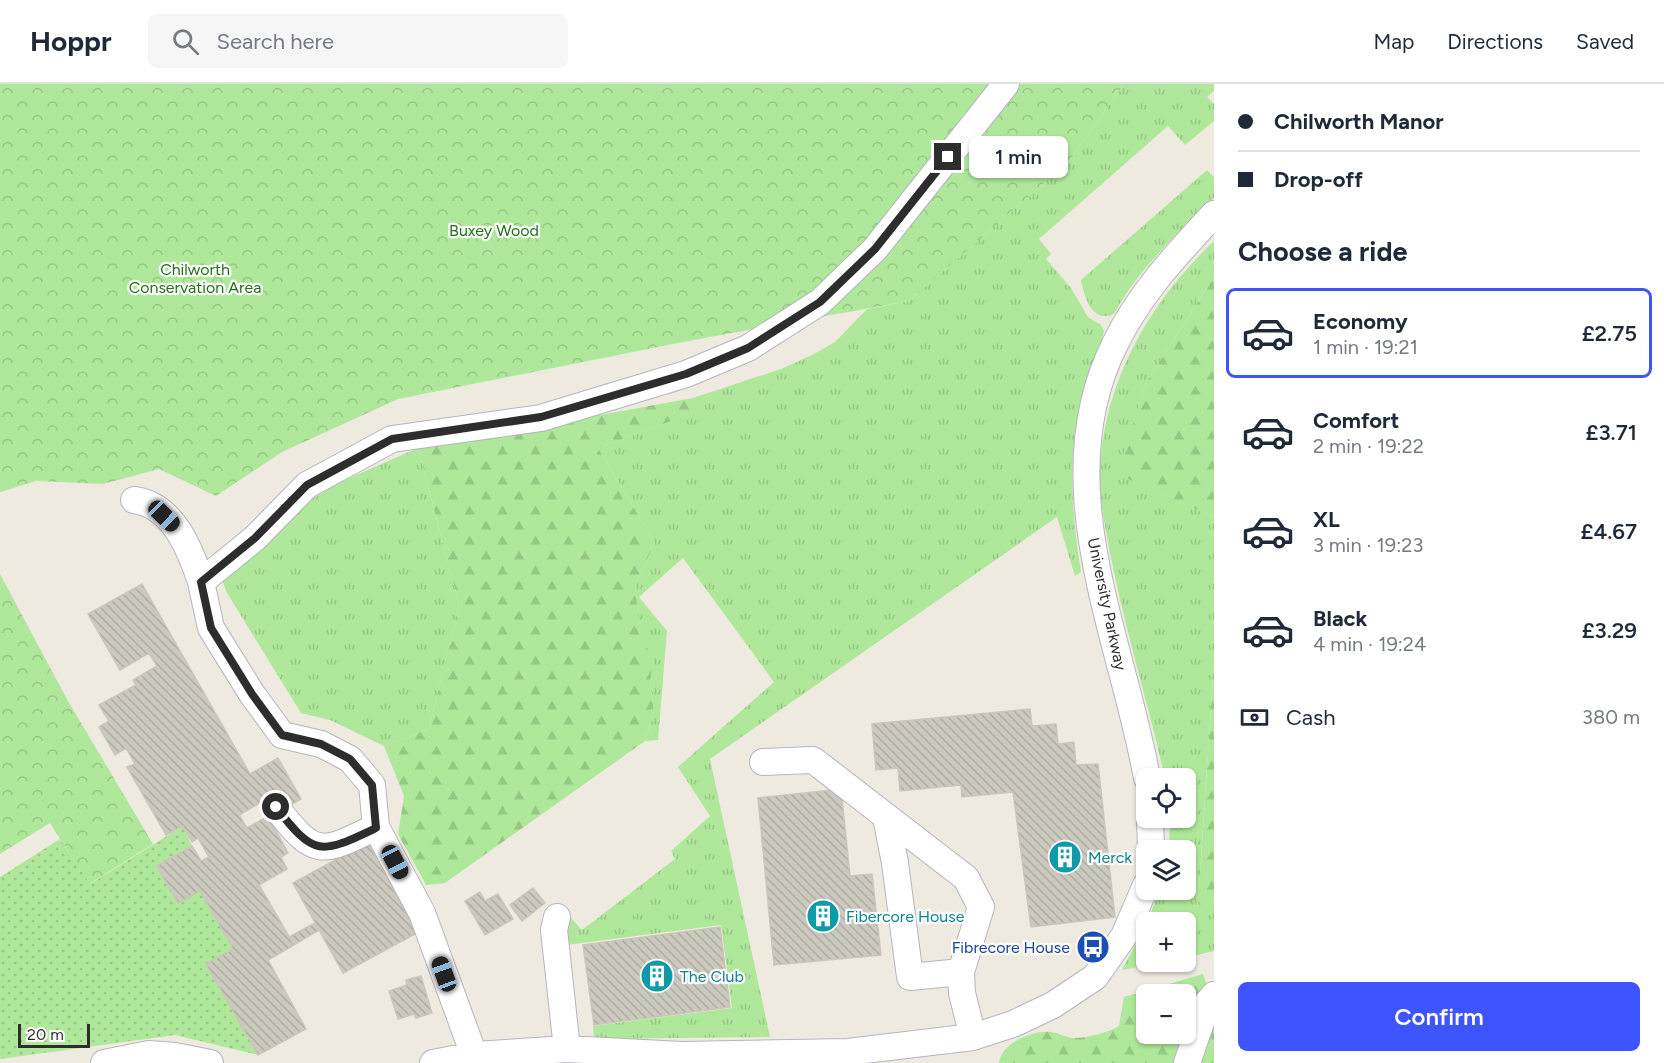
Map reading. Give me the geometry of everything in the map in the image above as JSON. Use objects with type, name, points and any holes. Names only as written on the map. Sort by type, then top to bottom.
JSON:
[{"type":"street","points":[[201,582],[255,538],[307,485],[392,439],[541,417],[686,374],[748,348],[820,302],[875,249],[1006,84]]},
{"type":"street","name":"University Parkway","points":[[1145,768],[1094,556],[1087,486],[1086,452],[1089,421],[1102,374],[1128,319],[1174,257],[1214,214]]},
{"type":"street","points":[[134,500],[150,502],[178,530],[189,546],[201,582],[211,628],[252,694],[282,735],[321,744],[350,759],[372,785],[376,828],[422,913],[475,1059]]},
{"type":"street","points":[[763,762],[813,760],[966,878],[981,907],[961,972],[962,993],[973,1038]]},
{"type":"street","points":[[276,807],[297,835],[313,846],[335,848],[376,828]]},
{"type":"street","points":[[886,817],[896,864],[910,978],[961,972]]},
{"type":"street","points":[[433,1063],[567,1049],[681,1055],[848,1058],[973,1038],[1013,1024],[1053,1005],[1095,977],[1124,936],[1140,900]]},
{"type":"street","points":[[558,917],[554,930],[567,1049]]},
{"type":"street","points":[[1187,1063],[1208,1002],[1214,994]]},
{"type":"street","points":[[108,1063],[148,1054],[175,1056],[210,1063]]},
{"type":"green space","name":"Chilworth Conservation Area","points":[[0,84],[1124,84],[1069,161],[909,301],[688,341],[398,399],[282,452],[216,496],[159,469],[103,484],[36,481],[0,492]]},
{"type":"green space","points":[[1124,84],[1214,84],[1214,91],[1207,97],[1214,104],[1214,121],[1185,145],[1168,126],[1039,239],[1051,254],[1046,259],[1071,288],[1088,317],[1101,325],[1104,331],[1084,388],[1075,434],[1073,503],[1081,572],[1075,576],[1057,517],[710,759],[770,1037],[594,1039],[593,1026],[732,1008],[721,925],[566,945],[566,920],[570,917],[582,930],[675,859],[671,851],[710,816],[678,767],[774,682],[683,558],[639,597],[667,631],[658,740],[645,741],[654,712],[650,682],[654,658],[640,638],[635,584],[655,543],[598,448],[705,408],[693,398],[781,369],[814,354],[835,342],[867,309],[909,301],[1069,161]]},
{"type":"green space","points":[[1207,170],[1214,177],[1214,198],[1147,267],[1114,314],[1106,316],[1094,312],[1084,293],[1081,280]]},
{"type":"green space","points":[[1214,241],[1214,277],[1146,383],[1118,474],[1214,517],[1214,661],[1198,905],[1214,901],[1214,951],[1196,955],[1196,912],[1151,912],[1156,900],[1196,900],[1196,840],[1169,840],[1170,828],[1196,828],[1196,768],[1162,768],[1116,581],[1102,508],[1099,473],[1112,399],[1123,369],[1152,314],[1191,264]]},
{"type":"green space","points":[[1214,277],[1214,517],[1117,474],[1146,383]]},
{"type":"green space","points":[[693,398],[706,408],[598,448],[655,543],[635,584],[640,637],[654,658],[650,682],[654,712],[645,741],[445,883],[426,885],[398,834],[404,796],[384,746],[429,729],[459,604],[418,448]]},
{"type":"green space","points":[[418,448],[459,604],[429,729],[384,746],[330,720],[301,713],[227,593],[221,577],[312,499],[338,483]]},
{"type":"green space","points":[[0,574],[68,701],[153,844],[89,884],[50,823],[0,854]]},
{"type":"green space","points":[[1214,661],[1214,901],[1198,906]]},
{"type":"green space","points":[[183,826],[192,846],[157,866],[178,902],[200,891],[233,949],[206,965],[258,1055],[175,1035],[0,1059],[0,877],[60,839],[90,884]]},
{"type":"green space","points":[[1136,944],[1136,967],[1122,970]]},
{"type":"green space","points":[[1203,974],[1214,1005],[1214,1063],[999,1063],[1005,1049],[1019,1039],[1036,1033],[1051,1032],[1079,1038],[1103,1033],[1119,1026],[1124,997],[1136,994],[1136,1044],[1196,1044],[1196,984],[1169,984]]},
{"type":"building","points":[[142,584],[250,774],[278,758],[301,799],[291,805],[282,790],[239,815],[247,828],[268,816],[288,853],[281,857],[287,869],[259,885],[294,945],[268,960],[306,1029],[258,1055],[206,964],[233,949],[200,891],[178,903],[157,866],[192,846],[201,861],[209,857],[198,838],[192,842],[183,826],[166,835],[127,767],[135,764],[126,748],[115,755],[99,727],[109,721],[99,705],[136,685],[133,680],[157,666],[149,653],[120,670],[88,614]]},
{"type":"building","name":"Merck","points":[[1030,709],[1032,726],[1056,724],[1058,744],[1074,742],[1076,765],[1098,764],[1115,917],[1031,927],[1013,792],[962,797],[961,785],[900,791],[898,768],[876,770],[872,724]]},
{"type":"building","name":"Fibercore House","points":[[841,789],[850,876],[872,874],[881,955],[774,965],[758,798]]},
{"type":"building","points":[[368,842],[417,933],[343,973],[293,883]]},
{"type":"building","points":[[533,888],[545,903],[522,921],[510,905]]},
{"type":"building","points":[[480,892],[485,901],[498,894],[513,919],[485,935],[465,901]]},
{"type":"building","points":[[315,923],[319,930],[294,945],[289,937]]},
{"type":"building","name":"The Club","points":[[720,927],[730,1007],[594,1025],[583,945]]},
{"type":"building","points":[[421,976],[432,1013],[416,1018],[414,1014],[398,1019],[389,991],[407,985],[406,980]]},
{"type":"place","name":"Merck","points":[[1065,857]]},
{"type":"place","name":"Fibercore House","points":[[823,916]]},
{"type":"place","name":"Fibrecore House","points":[[1093,947]]},
{"type":"place","name":"The Club","points":[[657,976]]},
{"type":"route","points":[[276,807],[297,835],[313,846],[335,848],[376,828],[372,785],[350,759],[321,744],[282,735],[252,694],[211,628],[201,582],[255,538],[307,485],[392,439],[541,417],[686,374],[748,348],[820,302],[875,249],[948,157]]},
{"type":"park label","name":"Buxey Wood","points":[[494,230]]}]
